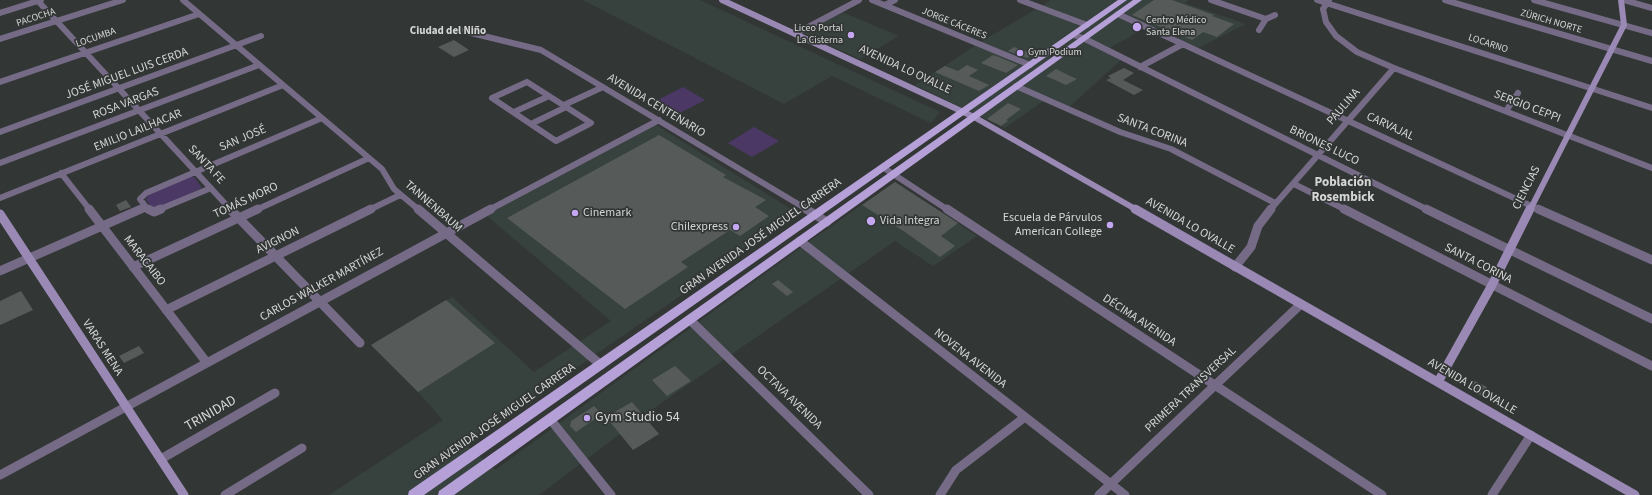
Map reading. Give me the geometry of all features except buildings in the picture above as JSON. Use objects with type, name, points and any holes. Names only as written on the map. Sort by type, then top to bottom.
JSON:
[{"type":"main road","name":"GRAN AVENIDA JOSÉ MIGUEL CARRERA","points":[[414,495],[1123,0]]},
{"type":"main road","points":[[444,495],[1138,0]]},
{"type":"main road","points":[[1030,65],[1034,70],[1033,74]]},
{"type":"main road","points":[[550,419],[550,408],[553,399]]},
{"type":"street","name":"SANTA FE","points":[[39,0],[56,21],[238,218],[360,343]]},
{"type":"street","points":[[0,13],[39,0]]},
{"type":"street","name":"PACOCHA","points":[[0,39],[123,0]]},
{"type":"street","name":"TANNENBAUM","points":[[183,0],[384,171],[391,186],[400,195],[601,365]]},
{"type":"street","name":"AVENIDA LO OVALLE","points":[[722,0],[974,117],[1635,495]]},
{"type":"street","points":[[795,34],[859,0]]},
{"type":"street","name":"JORGE CÁCERES","points":[[872,0],[1030,65]]},
{"type":"street","points":[[885,5],[895,0]]},
{"type":"street","points":[[1020,0],[1087,25]]},
{"type":"street","points":[[1210,0],[1266,18],[1275,16]]},
{"type":"street","name":"LOCARNO","points":[[1317,0],[1327,1],[1652,108]]},
{"type":"street","name":"ZÜRICH NORTE","points":[[1445,0],[1652,61]]},
{"type":"street","points":[[1534,0],[1652,33]]},
{"type":"street","points":[[1621,0],[1624,26]]},
{"type":"street","points":[[1624,0],[1652,8]]},
{"type":"street","points":[[1327,1],[1323,9],[1323,15],[1329,27],[1336,36],[1357,52],[1394,68]]},
{"type":"street","name":"LOCUMBA","points":[[0,82],[199,14]]},
{"type":"street","name":"CARVAJAL","points":[[1118,14],[1652,260]]},
{"type":"street","points":[[1259,30],[1266,18]]},
{"type":"street","name":"CIENCIAS","points":[[1438,382],[1492,284],[1610,49],[1624,26]]},
{"type":"street","name":"AVENIDA CENTENARIO","points":[[463,31],[496,37],[541,50],[828,222]]},
{"type":"street","name":"BRIONES LUCO","points":[[1073,35],[1083,38],[1652,320]]},
{"type":"street","name":"JOSÉ MIGUEL LUIS CERDA","points":[[0,132],[261,36]]},
{"type":"street","points":[[1140,67],[1183,44]]},
{"type":"street","name":"ROSA VARGAS","points":[[0,164],[259,65]]},
{"type":"street","name":"SERGIO CEPPI","points":[[1394,68],[1652,168]]},
{"type":"street","name":"PAULINA","points":[[1235,267],[1252,247],[1260,223],[1394,68]]},
{"type":"street","points":[[527,82],[565,106],[591,123],[556,141],[492,98],[527,82]]},
{"type":"street","name":"EMILIO LAILHACAR","points":[[0,198],[283,85]]},
{"type":"street","points":[[531,124],[603,86]]},
{"type":"street","name":"SANTA CORINA","points":[[1016,86],[1120,132],[1171,149],[1276,203]]},
{"type":"street","points":[[1506,111],[1518,93]]},
{"type":"street","points":[[514,112],[549,96]]},
{"type":"street","name":"SAN JOSÉ","points":[[146,207],[140,199],[144,194],[322,118]]},
{"type":"street","name":"CARLOS WALKER MARTÍNEZ","points":[[0,475],[445,233],[659,120]]},
{"type":"street","name":"TOMÁS MORO","points":[[133,267],[369,158]]},
{"type":"street","name":"DÉCIMA AVENIDA","points":[[884,168],[1382,495]]},
{"type":"street","name":"MARACAIBO","points":[[61,174],[207,363]]},
{"type":"street","name":"SANTA CORINA","points":[[1294,184],[1652,366]]},
{"type":"street","points":[[0,270],[146,207],[150,211],[157,211],[211,188]]},
{"type":"street","name":"AVIGNON","points":[[166,310],[400,195]]},
{"type":"street","name":"VARAS MENA","points":[[0,214],[184,495]]},
{"type":"street","name":"NOVENA AVENIDA","points":[[800,242],[1125,495]]},
{"type":"street","name":"PRIMERA TRANSVERSAL","points":[[1099,495],[1301,304]]},
{"type":"street","name":"OCTAVA AVENIDA","points":[[690,320],[870,495]]},
{"type":"street","name":"TRINIDAD","points":[[161,460],[275,394]]},
{"type":"street","points":[[940,495],[956,470],[1025,417]]},
{"type":"street","points":[[550,419],[611,495]]},
{"type":"street","points":[[1492,495],[1531,435]]},
{"type":"street","points":[[225,495],[302,448]]},
{"type":"shaded area","points":[[583,0],[700,0],[940,112],[931,123],[832,76],[784,104]]},
{"type":"shaded area","points":[[1051,0],[1189,0],[1185,3],[1246,24],[1198,48],[1149,26],[1104,51],[1121,60],[1069,107],[1049,97],[1005,128],[915,85],[981,42]]},
{"type":"shaded area","name":"Liceo Portal La Cisterna","points":[[842,12],[899,36],[860,59],[803,33]]},
{"type":"shaded area","points":[[683,87],[705,100],[678,114],[656,101]]},
{"type":"shaded area","points":[[656,125],[799,214],[466,444],[495,470],[810,241],[895,182],[977,236],[933,266],[895,241],[657,406],[539,495],[329,495],[443,420],[418,392],[371,345],[452,297],[534,372],[611,321],[486,215]]},
{"type":"shaded area","points":[[754,127],[779,141],[752,157],[728,143]]},
{"type":"shaded area","points":[[190,177],[194,177],[202,188],[161,207],[152,207],[146,200],[148,195]]},
{"type":"place","name":"Centro Médico Santa Elena","points":[[1137,27]]},
{"type":"place","name":"Liceo Portal La Cisterna","points":[[851,35]]},
{"type":"place","name":"Gym Podium","points":[[1020,53]]},
{"type":"place","name":"Cinemark","points":[[575,213]]},
{"type":"place","name":"Vida Integra","points":[[871,221]]},
{"type":"place","name":"Escuela de Párvulos American College","points":[[1110,225]]},
{"type":"place","name":"Chilexpress","points":[[736,227]]},
{"type":"place","name":"Gym Studio 54","points":[[587,418]]},
{"type":"district","name":"Ciudad del Niño","points":[[448,32]]},
{"type":"district","name":"Población Rosembick","points":[[1343,190]]}]
